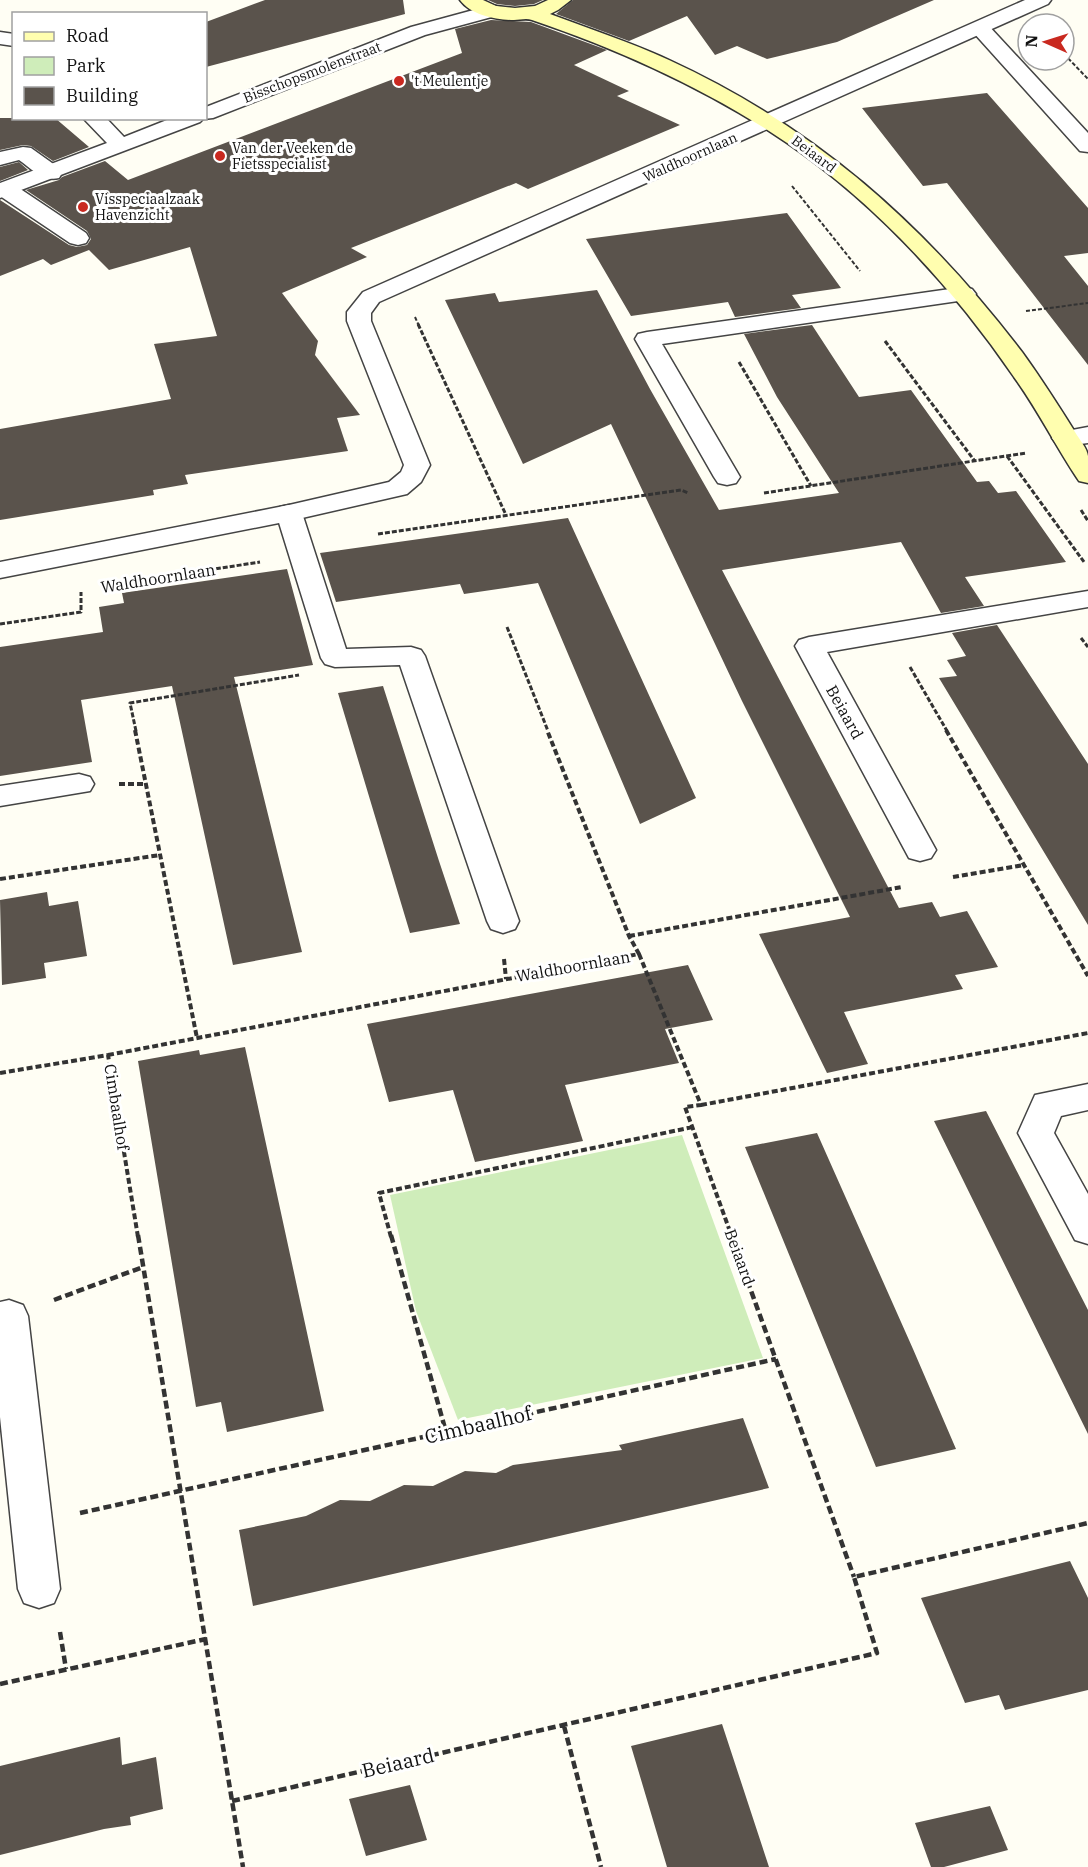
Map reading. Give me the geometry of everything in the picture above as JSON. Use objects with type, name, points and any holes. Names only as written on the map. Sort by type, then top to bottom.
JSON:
[{"type":"street","points":[[470,0],[492,11],[530,13],[559,2]]},
{"type":"street","name":"Bisschopsmolenstraat","points":[[418,31],[470,0]]},
{"type":"street","name":"Waldhoornlaan","points":[[0,570],[289,513],[398,488],[412,476],[417,465],[359,321],[359,312],[371,297],[759,127],[1041,0]]},
{"type":"street","name":"Beiaard","points":[[559,2],[637,53]]},
{"type":"street","name":"Bisschopsmolenstraat","points":[[207,114],[418,31],[492,11]]},
{"type":"street","name":"Beiaard","points":[[530,13],[637,53],[738,103],[759,127],[819,157],[917,244],[963,294],[1076,436],[1088,475]]},
{"type":"street","points":[[980,28],[1088,146]]},
{"type":"street","points":[[95,120],[122,146]]},
{"type":"street","points":[[3,190],[188,120]]},
{"type":"street","points":[[0,159],[23,153],[51,173]]},
{"type":"street","points":[[3,190],[78,238]]},
{"type":"street","points":[[727,477],[647,339],[963,294]]},
{"type":"street","points":[[289,513],[335,658],[411,656],[503,921]]},
{"type":"street","name":"Beiaard","points":[[920,850],[809,646],[1088,599]]},
{"type":"street","points":[[0,796],[79,784]]},
{"type":"street","points":[[1088,1097],[1048,1105],[1036,1133],[1088,1229]]},
{"type":"street","points":[[4,1317],[39,1589]]},
{"type":"path","points":[[1076,67],[1088,80]]},
{"type":"path","name":"Beiaard","points":[[759,127],[887,305]]},
{"type":"path","points":[[400,283],[507,515]]},
{"type":"path","points":[[1017,312],[1088,303]]},
{"type":"path","points":[[861,308],[974,460]]},
{"type":"path","points":[[719,328],[811,486]]},
{"type":"path","points":[[756,495],[1035,451]]},
{"type":"path","points":[[1007,456],[1088,568]]},
{"type":"path","name":"Waldhoornlaan","points":[[198,572],[300,551],[507,515],[681,490],[689,494]]},
{"type":"path","name":"Waldhoornlaan","points":[[0,624],[81,612],[81,589]]},
{"type":"path","name":"Waldhoornlaan","points":[[108,1055],[639,954],[629,936],[507,627]]},
{"type":"path","points":[[890,632],[1088,976]]},
{"type":"path","points":[[197,1038],[130,703],[337,669],[359,657]]},
{"type":"path","points":[[0,879],[160,855]]},
{"type":"path","points":[[948,878],[1024,865]]},
{"type":"path","points":[[629,936],[903,886]]},
{"type":"path","points":[[639,954],[701,1105],[1088,1033]]},
{"type":"path","name":"Cimbaalhof","points":[[0,1073],[108,1055],[243,1867]]},
{"type":"path","name":"Beiaard","points":[[232,1801],[877,1653],[854,1576],[686,1107],[701,1105]]},
{"type":"path","points":[[446,1432],[379,1192],[693,1126]]},
{"type":"path","points":[[4,1317],[143,1267]]},
{"type":"path","name":"Cimbaalhof","points":[[32,1523],[776,1359]]},
{"type":"path","points":[[854,1576],[1088,1523]]},
{"type":"path","points":[[0,1684],[206,1639]]},
{"type":"path","points":[[564,1726],[600,1867]]},
{"type":"green space","points":[[682,1135],[763,1358],[458,1420],[416,1311],[390,1195]]},
{"type":"building","points":[[265,0],[403,0],[405,14],[207,67],[207,22]]},
{"type":"building","points":[[488,0],[543,0],[534,4],[515,6],[497,4]]},
{"type":"building","points":[[573,0],[934,0],[837,42],[767,59],[737,46],[715,55],[687,16],[629,41],[556,14]]},
{"type":"building","points":[[491,20],[531,22],[607,50],[574,65],[629,91],[617,96],[680,125],[528,189],[516,183],[351,248],[367,257],[282,293],[318,341],[315,355],[360,415],[337,418],[348,451],[185,475],[188,484],[153,490],[154,495],[0,520],[0,429],[171,399],[154,344],[217,336],[190,247],[109,270],[89,250],[51,265],[43,259],[0,276],[0,200],[69,245],[77,247],[87,245],[91,239],[87,231],[26,190],[59,180],[105,161],[128,180],[462,53],[455,29]]},
{"type":"building","points":[[987,93],[1088,208],[1088,253],[1064,256],[1088,286],[1088,365],[947,183],[923,186],[862,108]]},
{"type":"building","points":[[0,118],[57,120],[89,147],[53,161],[31,146],[23,145],[0,150]]},
{"type":"building","points":[[19,162],[28,170],[0,181],[0,167]]},
{"type":"building","points":[[787,213],[841,288],[792,295],[801,308],[735,317],[728,302],[631,316],[586,239]]},
{"type":"building","points":[[597,290],[719,510],[839,493],[777,397],[744,334],[812,325],[859,397],[911,390],[977,482],[989,481],[998,493],[1016,491],[1066,562],[965,577],[984,606],[941,613],[901,542],[722,570],[899,908],[932,902],[940,917],[967,911],[998,967],[955,975],[963,989],[844,1012],[868,1064],[827,1073],[759,934],[850,917],[742,701],[611,424],[523,464],[445,300],[495,293],[499,302]]},
{"type":"building","points":[[568,518],[696,798],[640,824],[538,583],[464,594],[460,584],[336,602],[320,553]]},
{"type":"building","points":[[287,569],[313,665],[234,677],[302,952],[233,965],[172,686],[81,700],[92,762],[0,776],[0,647],[103,632],[99,607],[124,603],[122,593]]},
{"type":"building","points":[[997,625],[1088,764],[1088,925],[939,678],[957,676],[947,660],[966,656],[952,633]]},
{"type":"building","points":[[383,686],[460,924],[410,933],[338,693]]},
{"type":"building","points":[[47,892],[49,906],[78,901],[87,956],[44,963],[46,978],[2,985],[0,900]]},
{"type":"building","points":[[688,965],[713,1020],[665,1029],[679,1063],[565,1085],[583,1141],[475,1162],[453,1090],[389,1102],[367,1024]]},
{"type":"building","points":[[245,1047],[324,1411],[227,1432],[221,1402],[196,1407],[138,1061],[199,1050],[200,1055]]},
{"type":"building","points":[[986,1111],[1088,1310],[1088,1434],[934,1121]]},
{"type":"building","points":[[817,1133],[956,1449],[876,1467],[745,1147]]},
{"type":"building","points":[[743,1418],[769,1488],[253,1606],[239,1530],[306,1516],[340,1500],[370,1501],[404,1485],[433,1486],[465,1471],[496,1473],[513,1465],[622,1450],[619,1445]]},
{"type":"building","points":[[1070,1561],[1088,1598],[1088,1690],[1005,1710],[999,1695],[965,1703],[921,1598]]},
{"type":"building","points":[[722,1724],[769,1867],[667,1867],[631,1746]]},
{"type":"building","points":[[120,1737],[122,1765],[156,1757],[163,1809],[130,1817],[131,1825],[104,1829],[0,1855],[0,1766]]},
{"type":"building","points":[[410,1785],[427,1840],[366,1856],[349,1799]]},
{"type":"building","points":[[990,1806],[1008,1850],[944,1867],[931,1867],[915,1823]]},
{"type":"place","name":"'t Meulentje","points":[[399,81]]},
{"type":"place","name":"Van der Veeken de Fietsspecialist","points":[[220,156]]},
{"type":"place","name":"Visspeciaalzaak Havenzicht","points":[[83,207]]}]
